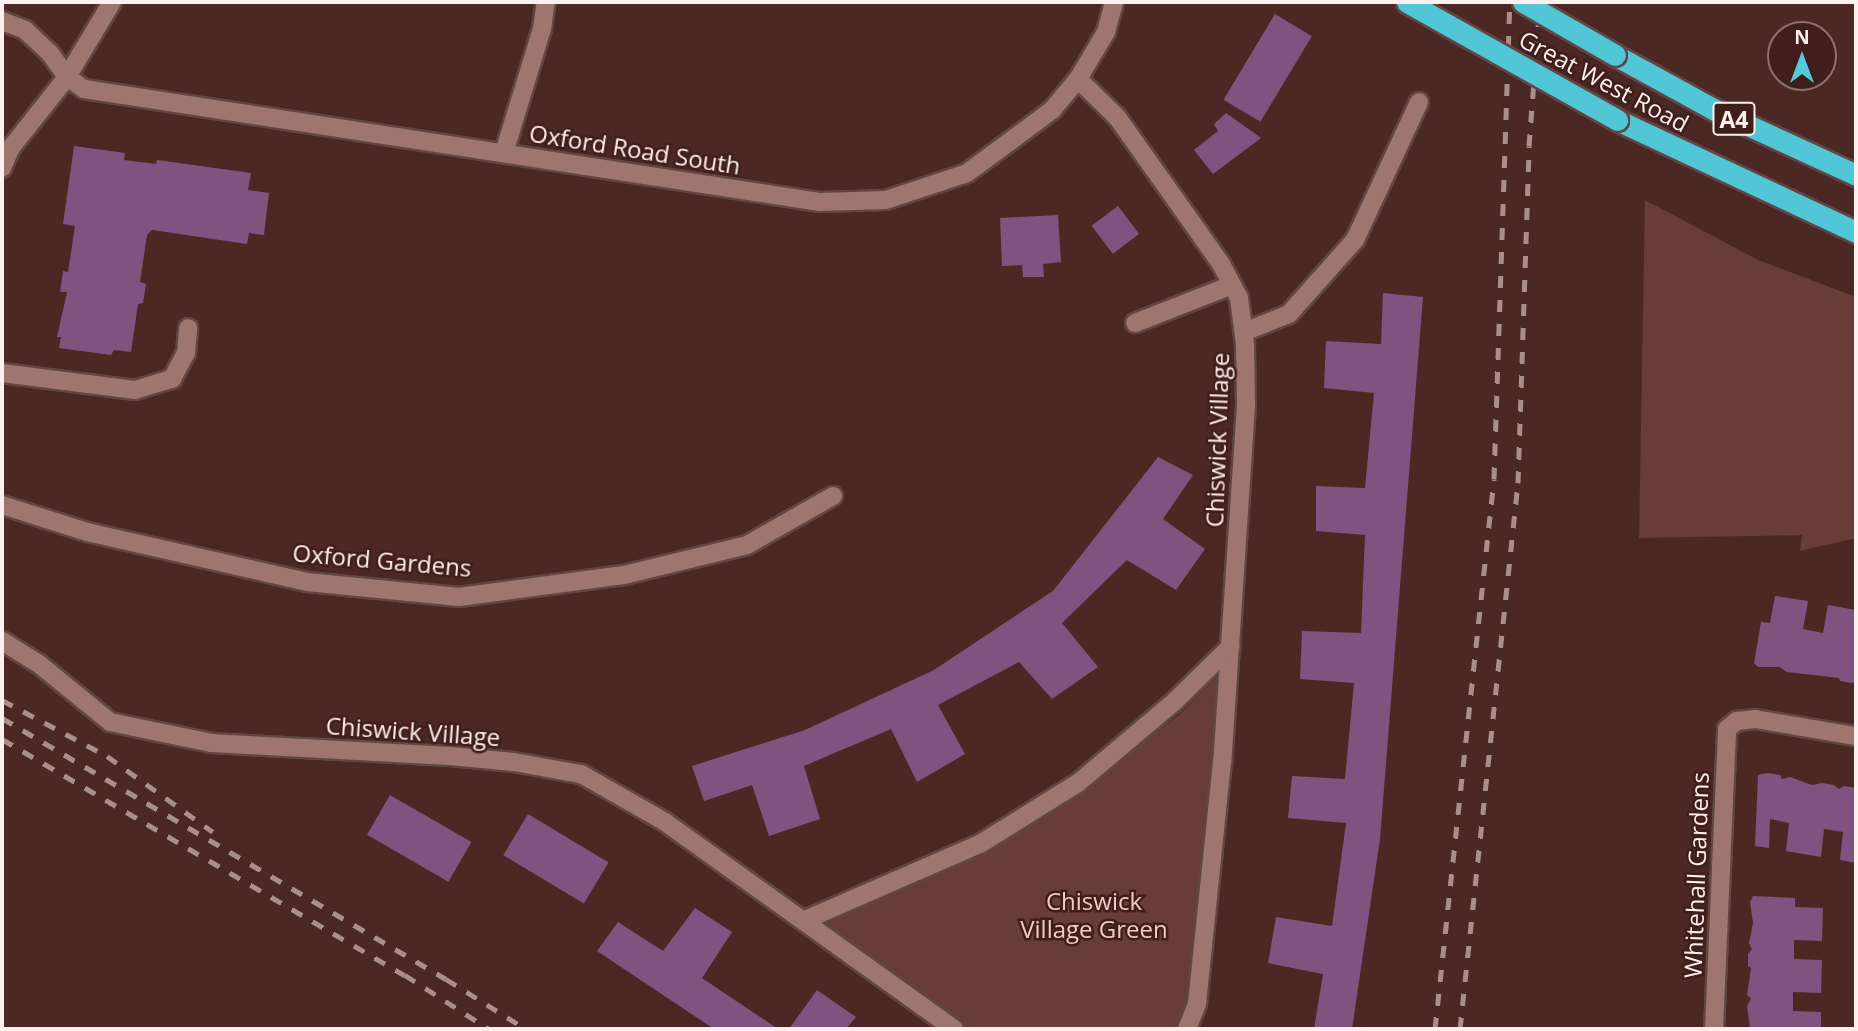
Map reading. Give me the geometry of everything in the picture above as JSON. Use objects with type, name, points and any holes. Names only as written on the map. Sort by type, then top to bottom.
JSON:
[{"type":"highway","name":"Great West Road","points":[[1407,2],[1617,120],[1856,232]]},
{"type":"highway","name":"Great West Road","points":[[1523,2],[1715,110],[1856,175]]},
{"type":"street","points":[[2,168],[10,149],[67,77],[112,2]]},
{"type":"street","points":[[504,153],[542,29],[546,2]]},
{"type":"street","name":"Oxford Road South","points":[[67,77],[84,89],[820,202],[886,200],[967,173],[1052,110],[1078,79],[1105,32],[1114,2]]},
{"type":"street","points":[[2,21],[25,30],[49,52],[67,77]]},
{"type":"street","name":"Chiswick Village","points":[[1078,79],[1116,117],[1201,234],[1233,285],[1244,332],[1246,405],[1231,646],[1203,954],[1197,1004],[1187,1029]]},
{"type":"street","points":[[1244,332],[1289,314],[1355,240],[1419,102]]},
{"type":"street","points":[[1135,323],[1233,285]]},
{"type":"street","points":[[2,373],[135,390],[172,380],[186,353],[188,328]]},
{"type":"street","name":"Oxford Gardens","points":[[2,505],[87,532],[307,582],[459,597],[624,575],[747,545],[833,496]]},
{"type":"street","name":"Chiswick Village","points":[[2,641],[39,664],[110,722],[211,743],[463,757],[513,762],[580,774],[665,822],[954,1029]]},
{"type":"street","points":[[805,920],[980,845],[1078,783],[1175,701],[1231,646]]},
{"type":"street","name":"Whitehall Gardens","points":[[1714,1029],[1725,745],[1731,723],[1755,719],[1856,736]]},
{"type":"green space","points":[[1645,200],[1758,260],[1856,297],[1856,538],[1800,551],[1802,535],[1639,538]]},
{"type":"green space","name":"Chiswick Village Green","points":[[1225,667],[1207,995],[1191,1029],[945,1029],[805,927],[1078,792],[1180,714]]},
{"type":"building","points":[[1275,14],[1312,36],[1260,122],[1223,100]]},
{"type":"building","points":[[1226,113],[1261,138],[1213,174],[1194,150],[1218,131],[1214,124]]},
{"type":"building","points":[[74,146],[125,153],[124,160],[156,164],[157,160],[251,173],[248,190],[269,193],[264,235],[249,233],[247,244],[152,230],[147,235],[140,282],[146,284],[143,303],[138,304],[131,352],[114,350],[111,355],[59,348],[61,337],[57,337],[67,292],[60,292],[63,271],[68,272],[75,226],[63,224]]},
{"type":"building","points":[[1118,206],[1139,234],[1113,254],[1092,226]]},
{"type":"building","points":[[1058,215],[1061,262],[1043,264],[1044,277],[1023,277],[1022,265],[1002,266],[1000,218]]},
{"type":"building","points":[[1383,293],[1423,297],[1380,839],[1352,1029],[1314,1029],[1323,974],[1268,963],[1276,917],[1332,926],[1346,823],[1288,818],[1292,776],[1345,779],[1354,683],[1300,679],[1302,631],[1361,633],[1365,535],[1316,531],[1316,486],[1365,488],[1374,393],[1324,388],[1326,341],[1381,344]]},
{"type":"building","points":[[1158,457],[1193,475],[1163,519],[1205,549],[1176,590],[1127,560],[1062,623],[1098,667],[1052,699],[1019,662],[938,705],[965,754],[917,782],[891,729],[804,766],[820,819],[769,836],[752,785],[704,801],[692,766],[805,730],[934,670],[1053,591]]},
{"type":"building","points":[[1775,596],[1808,601],[1803,629],[1823,633],[1828,605],[1856,610],[1856,681],[1852,683],[1840,681],[1839,678],[1787,672],[1780,667],[1758,667],[1754,663],[1761,622],[1770,623]]},
{"type":"building","points":[[1758,775],[1780,775],[1782,779],[1790,777],[1812,785],[1822,783],[1834,785],[1839,789],[1844,786],[1856,788],[1856,863],[1840,860],[1843,832],[1824,829],[1821,857],[1786,851],[1789,823],[1770,819],[1769,848],[1755,846]]},
{"type":"building","points":[[390,795],[471,842],[448,882],[367,835]]},
{"type":"building","points":[[528,814],[609,862],[584,904],[503,855]]},
{"type":"building","points":[[1753,896],[1795,898],[1795,907],[1823,908],[1822,941],[1794,940],[1794,959],[1822,960],[1821,993],[1793,992],[1793,1011],[1821,1012],[1821,1029],[1750,1029],[1747,1006],[1751,998],[1747,995],[1751,968],[1748,966],[1748,954],[1752,949],[1749,943],[1753,923],[1750,902]]},
{"type":"building","points":[[695,908],[732,932],[702,978],[778,1029],[714,1029],[597,951],[618,922],[663,951]]},
{"type":"building","points":[[817,990],[856,1017],[846,1029],[789,1029]]},
{"type":"railway","points":[[1435,1029],[1494,479],[1510,2]]},
{"type":"railway","points":[[1460,1029],[1518,483],[1529,146],[1540,2]]},
{"type":"railway","points":[[2,700],[107,756],[213,832]]},
{"type":"railway","points":[[2,718],[446,979],[526,1029]]},
{"type":"railway","points":[[2,739],[405,975],[489,1029]]}]
